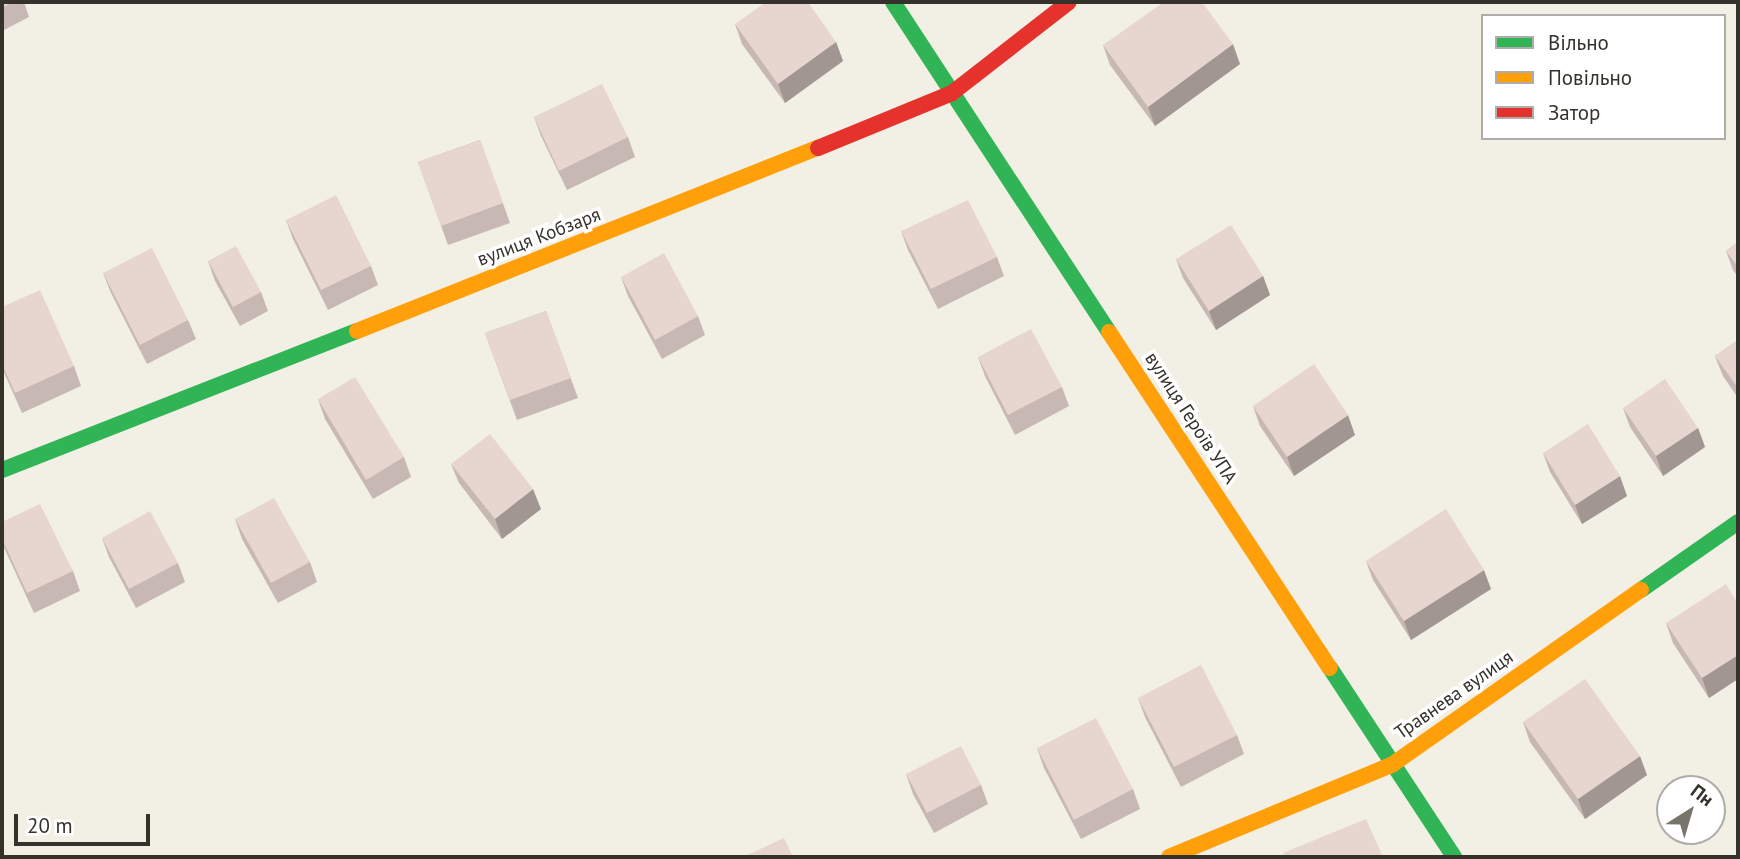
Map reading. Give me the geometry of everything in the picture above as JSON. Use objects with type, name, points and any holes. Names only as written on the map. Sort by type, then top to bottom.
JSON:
[{"type":"street","name":"вулиця Героїв УПА","points":[[893,2],[1454,857]]},
{"type":"street","name":"вулиця Кобзаря","points":[[2,470],[607,233],[952,93],[1069,2]]},
{"type":"street","name":"Травнева вулиця","points":[[1170,857],[1393,764],[1738,522]]},
{"type":"building","points":[[2,2],[13,2],[2,8]]},
{"type":"building","points":[[766,2],[808,2],[836,42],[778,84],[735,24]]},
{"type":"building","points":[[1164,2],[1202,2],[1233,44],[1148,107],[1103,45]]},
{"type":"building","points":[[602,84],[628,137],[559,171],[534,117]]},
{"type":"building","points":[[480,140],[503,203],[441,226],[418,162]]},
{"type":"building","points":[[336,195],[371,266],[321,290],[286,220]]},
{"type":"building","points":[[968,200],[997,257],[931,289],[901,231]]},
{"type":"building","points":[[1231,225],[1263,276],[1209,311],[1176,259]]},
{"type":"building","points":[[1738,242],[1738,267],[1726,251]]},
{"type":"building","points":[[236,246],[261,292],[233,307],[208,261]]},
{"type":"building","points":[[152,248],[188,320],[140,345],[103,273]]},
{"type":"building","points":[[664,253],[698,316],[655,340],[621,277]]},
{"type":"building","points":[[40,290],[74,366],[15,393],[2,364],[2,307]]},
{"type":"building","points":[[546,311],[571,378],[510,400],[485,333]]},
{"type":"building","points":[[1031,329],[1062,387],[1008,415],[978,357]]},
{"type":"building","points":[[1738,340],[1738,388],[1715,356]]},
{"type":"building","points":[[1314,364],[1348,415],[1287,457],[1253,406]]},
{"type":"building","points":[[355,377],[404,457],[366,480],[318,399]]},
{"type":"building","points":[[1665,379],[1698,428],[1656,456],[1623,408]]},
{"type":"building","points":[[1588,424],[1620,476],[1575,505],[1543,453]]},
{"type":"building","points":[[490,434],[533,489],[495,519],[451,464]]},
{"type":"building","points":[[274,498],[310,562],[271,583],[235,519]]},
{"type":"building","points":[[40,504],[73,571],[27,593],[2,539],[2,522]]},
{"type":"building","points":[[1446,509],[1484,570],[1404,621],[1366,561]]},
{"type":"building","points":[[150,511],[178,563],[129,589],[102,538]]},
{"type":"building","points":[[1726,584],[1738,604],[1738,655],[1702,678],[1666,623]]},
{"type":"building","points":[[1201,665],[1237,735],[1174,767],[1138,698]]},
{"type":"building","points":[[1585,679],[1640,756],[1578,799],[1523,722]]},
{"type":"building","points":[[1096,718],[1133,789],[1074,820],[1037,748]]},
{"type":"building","points":[[961,746],[981,785],[927,813],[906,774]]},
{"type":"building","points":[[1366,819],[1383,857],[1285,857],[1283,853]]},
{"type":"building","points":[[784,838],[793,857],[743,857]]},
{"type":"traffic: fast","points":[[893,2],[1109,332]]},
{"type":"traffic: fast","points":[[2,470],[357,331]]},
{"type":"traffic: fast","points":[[1641,590],[1738,522]]},
{"type":"traffic: fast","points":[[1330,668],[1454,857]]},
{"type":"traffic: slow","points":[[357,331],[818,148]]},
{"type":"traffic: slow","points":[[1109,332],[1330,668]]},
{"type":"traffic: slow","points":[[1169,857],[1393,764],[1641,590]]},
{"type":"traffic: jam","points":[[818,148],[952,93],[1069,2]]}]
